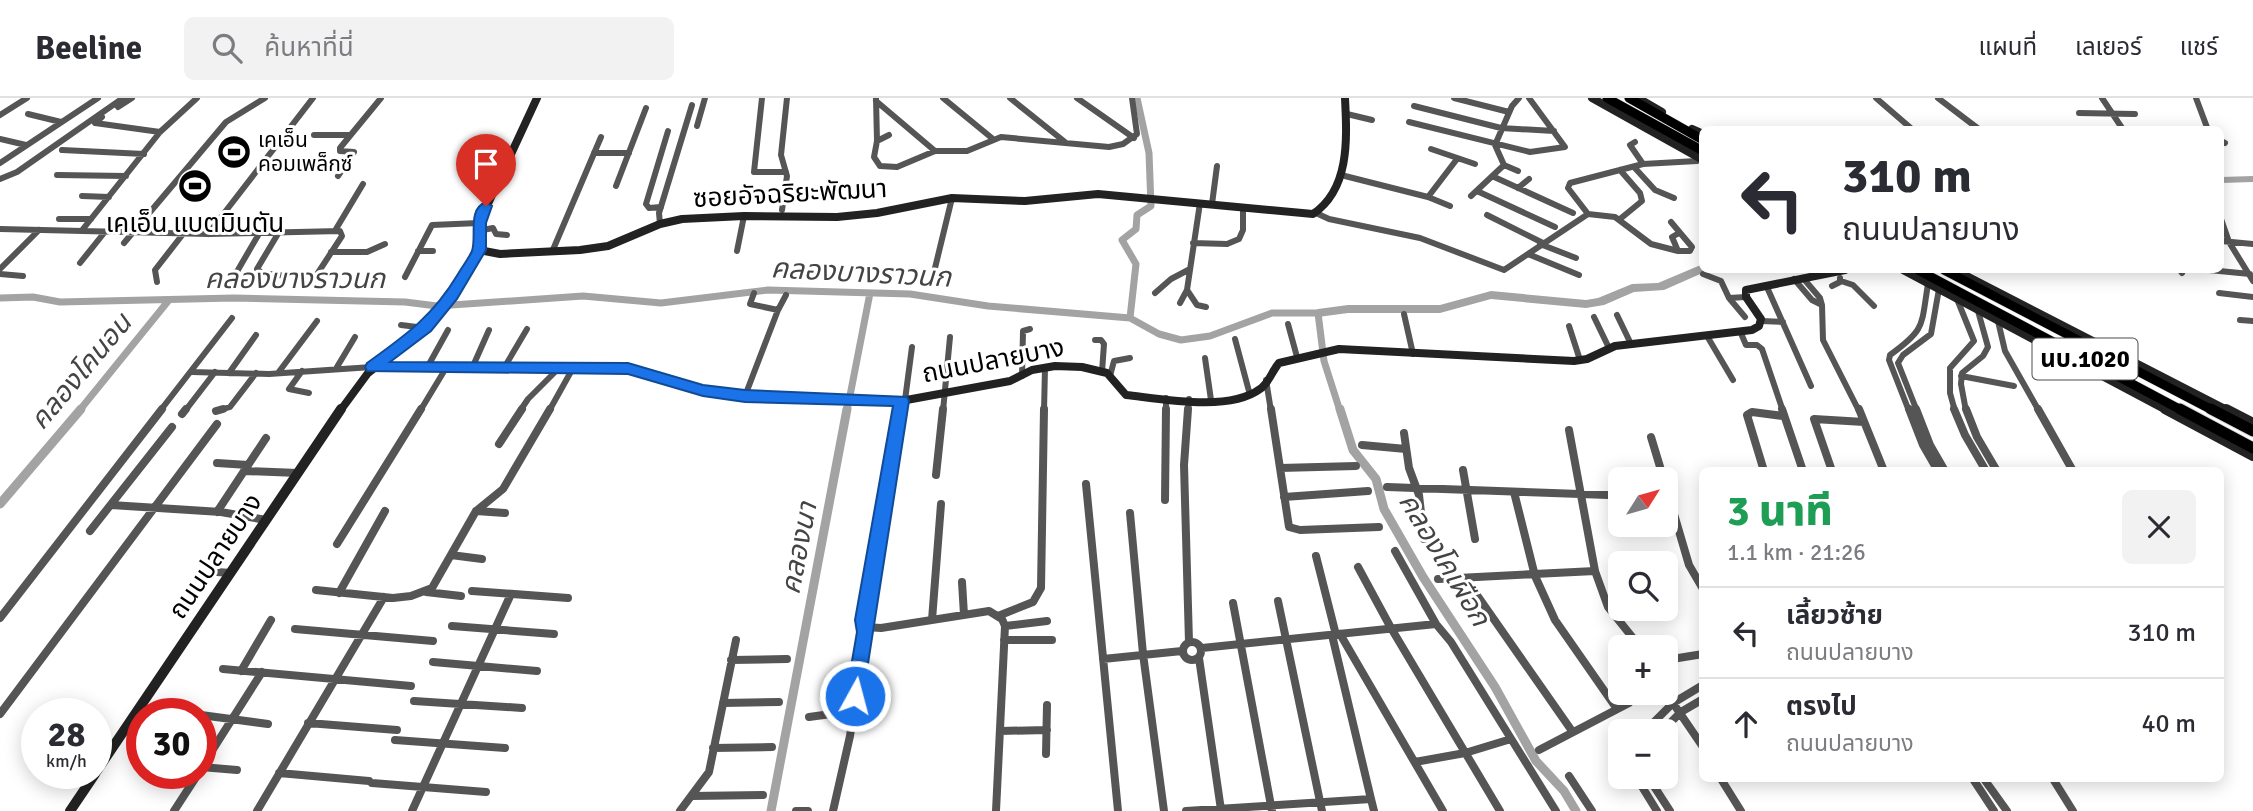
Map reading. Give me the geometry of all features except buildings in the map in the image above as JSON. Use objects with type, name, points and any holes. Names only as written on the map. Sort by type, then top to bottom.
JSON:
[{"type":"main road","points":[[1607,98],[1699,149]]},
{"type":"main road","points":[[1629,98],[1699,134]]},
{"type":"main road","name":"นบ.1020","points":[[1924,273],[2253,448]]},
{"type":"main road","name":"นบ.1020","points":[[1950,273],[2253,431]]},
{"type":"street","points":[[0,115],[27,98]]},
{"type":"street","points":[[0,179],[17,172],[123,98]]},
{"type":"street","points":[[132,98],[95,123],[160,132]]},
{"type":"street","points":[[83,229],[160,132],[197,98]]},
{"type":"street","points":[[124,243],[226,122],[265,98]]},
{"type":"street","points":[[208,234],[313,98]]},
{"type":"street","points":[[338,176],[354,152],[340,151],[342,145],[381,98]]},
{"type":"street","points":[[479,250],[479,227],[537,98]]},
{"type":"street","points":[[697,126],[705,98]]},
{"type":"street","points":[[762,98],[754,172],[786,172]]},
{"type":"street","points":[[782,210],[786,172],[781,155],[787,98]]},
{"type":"street","points":[[943,98],[993,139]]},
{"type":"street","points":[[1010,98],[1065,142]]},
{"type":"street","points":[[1077,98],[1134,138]]},
{"type":"street","points":[[876,100],[877,141],[874,158],[882,167],[895,168],[935,151],[967,151],[1006,136],[1109,148],[1119,146],[1137,134],[1132,98]]},
{"type":"street","points":[[1314,214],[1328,202],[1341,175],[1347,151],[1345,98]]},
{"type":"street","points":[[1454,98],[1508,112]]},
{"type":"street","points":[[1495,145],[1508,112],[1520,98]]},
{"type":"street","points":[[1409,122],[1530,152],[1565,147],[1529,98]]},
{"type":"street","points":[[1592,98],[1699,161]]},
{"type":"street","points":[[1638,98],[1699,133]]},
{"type":"street","points":[[1876,98],[1908,126]]},
{"type":"street","points":[[1938,98],[1975,126]]},
{"type":"street","points":[[2102,98],[2123,126]]},
{"type":"street","points":[[2196,98],[2204,126]]},
{"type":"street","points":[[0,163],[94,99]]},
{"type":"street","points":[[876,100],[935,151]]},
{"type":"street","points":[[660,224],[661,207],[692,105]]},
{"type":"street","points":[[1414,106],[1503,129],[1531,133],[1554,131]]},
{"type":"street","points":[[616,186],[646,108]]},
{"type":"street","points":[[2079,113],[2135,114]]},
{"type":"street","points":[[28,114],[61,122]]},
{"type":"street","points":[[1347,114],[1372,120]]},
{"type":"street","points":[[661,207],[649,208],[646,204],[668,131]]},
{"type":"street","points":[[314,135],[350,135]]},
{"type":"street","points":[[877,141],[889,135]]},
{"type":"street","points":[[552,252],[601,137]]},
{"type":"street","points":[[2,141],[26,145]]},
{"type":"street","points":[[1635,142],[1630,145],[1643,164]]},
{"type":"street","points":[[1495,145],[1504,165],[1518,171]]},
{"type":"street","points":[[1431,149],[1475,164]]},
{"type":"street","points":[[62,150],[144,154]]},
{"type":"street","points":[[594,153],[629,153]]},
{"type":"street","points":[[1427,197],[1457,159]]},
{"type":"street","points":[[1588,214],[1568,185],[1643,164],[1699,162]]},
{"type":"street","points":[[1504,165],[1474,193],[1555,227]]},
{"type":"street","points":[[1212,204],[1217,166]]},
{"type":"street","points":[[1634,167],[1655,190],[1674,198]]},
{"type":"street","points":[[1620,170],[1640,193],[1642,201],[1620,219]]},
{"type":"street","points":[[57,175],[126,176]]},
{"type":"street","points":[[1341,175],[1451,205]]},
{"type":"street","points":[[1492,176],[1573,213]]},
{"type":"street","points":[[1518,188],[1529,179]]},
{"type":"street","points":[[336,229],[363,184]]},
{"type":"street","name":"ซอยอัจฉริยะพัฒนา","points":[[479,250],[500,254],[608,246],[660,224],[682,219],[744,216],[837,217],[877,213],[952,198],[1025,201],[1093,193],[1314,214]]},
{"type":"street","points":[[1546,201],[1553,195]]},
{"type":"street","points":[[82,196],[109,197]]},
{"type":"street","points":[[935,268],[946,234],[952,198]]},
{"type":"street","points":[[1180,303],[1187,290],[1200,203]]},
{"type":"street","points":[[1193,243],[1227,244],[1239,239],[1243,230],[1243,208]]},
{"type":"street","points":[[1314,214],[1426,240],[1500,270],[1588,214],[1620,219],[1651,244],[1680,251],[1693,249],[1671,222]]},
{"type":"street","points":[[1487,215],[1542,244],[1576,258]]},
{"type":"street","points":[[737,251],[744,216]]},
{"type":"street","points":[[59,219],[92,219]]},
{"type":"street","points":[[404,277],[432,225],[493,228],[496,234],[507,235]]},
{"type":"street","points":[[2224,228],[2229,242],[2252,277]]},
{"type":"street","points":[[0,229],[208,234],[336,229]]},
{"type":"street","points":[[310,285],[342,236],[336,229]]},
{"type":"street","points":[[0,272],[39,230]]},
{"type":"street","points":[[235,275],[261,232]]},
{"type":"street","points":[[279,232],[257,269],[262,273],[286,276]]},
{"type":"street","points":[[80,263],[104,233]]},
{"type":"street","points":[[1679,233],[1672,238],[1680,251]]},
{"type":"street","points":[[158,282],[155,270],[183,234]]},
{"type":"street","points":[[2224,241],[2253,244]]},
{"type":"street","points":[[331,252],[367,252],[385,244]]},
{"type":"street","name":"ถนนปลายบาง","points":[[112,749],[360,380],[372,367],[425,328],[452,296],[479,250]]},
{"type":"street","points":[[418,251],[433,251]]},
{"type":"street","points":[[1528,254],[1579,275]]},
{"type":"street","points":[[1155,293],[1171,279],[1190,269]]},
{"type":"street","points":[[0,272],[23,276]]},
{"type":"street","points":[[2224,272],[2252,277]]},
{"type":"street","points":[[1235,339],[1250,395],[1262,388],[1275,366],[1297,357],[1333,349],[1580,360],[1609,348],[1707,336],[1759,326],[1760,315],[1746,297],[1746,290],[1830,273]]},
{"type":"street","points":[[1840,273],[1841,281]]},
{"type":"street","name":"นบ.1020","points":[[1908,273],[2253,456]]},
{"type":"street","name":"นบ.1020","points":[[1966,273],[2253,423]]},
{"type":"street","points":[[1703,274],[1727,286],[1729,298],[1745,317]]},
{"type":"street","points":[[1799,279],[1812,300],[1822,306],[1823,340],[1864,422],[1882,467]]},
{"type":"street","points":[[1832,286],[1841,281],[1853,285],[1874,306]]},
{"type":"street","points":[[1928,284],[1922,321],[1914,338],[1890,355],[1937,466]]},
{"type":"street","points":[[1766,285],[1811,386]]},
{"type":"street","points":[[1897,372],[1898,360],[1929,338],[1934,325],[1939,289]]},
{"type":"street","points":[[1187,290],[1197,305],[1206,307]]},
{"type":"street","points":[[754,293],[750,305],[778,310]]},
{"type":"street","points":[[2219,293],[2253,297]]},
{"type":"street","points":[[192,372],[311,372],[337,366],[628,368],[703,391],[745,396],[786,295]]},
{"type":"street","points":[[1729,298],[1746,297]]},
{"type":"street","points":[[1957,299],[1974,341],[1950,368],[1948,376],[1952,402],[1984,467]]},
{"type":"street","points":[[1978,311],[1987,340],[1986,352],[1961,376],[1964,403],[1994,467]]},
{"type":"street","points":[[1404,314],[1413,354]]},
{"type":"street","points":[[1617,314],[1632,344]]},
{"type":"street","points":[[1594,317],[1609,348]]},
{"type":"street","points":[[0,618],[232,318]]},
{"type":"street","points":[[2241,320],[2253,321]]},
{"type":"street","points":[[278,373],[317,321]]},
{"type":"street","points":[[1761,321],[1783,322]]},
{"type":"street","points":[[1922,321],[1934,325]]},
{"type":"street","points":[[1998,321],[2006,351],[2071,467]]},
{"type":"street","points":[[1288,324],[1297,357]]},
{"type":"street","points":[[401,325],[425,328]]},
{"type":"street","points":[[1569,326],[1580,360]]},
{"type":"street","points":[[1970,327],[1982,329]]},
{"type":"street","points":[[504,368],[527,329]]},
{"type":"street","points":[[1022,376],[1023,331],[1030,329]]},
{"type":"street","points":[[428,366],[448,330]]},
{"type":"street","points":[[473,366],[489,330]]},
{"type":"street","points":[[1740,331],[1746,345],[1757,345],[1762,349],[1802,467]]},
{"type":"street","points":[[229,373],[256,335]]},
{"type":"street","points":[[1707,336],[1733,380]]},
{"type":"street","points":[[337,366],[355,337]]},
{"type":"street","points":[[936,475],[950,337]]},
{"type":"street","points":[[1095,340],[1101,340],[1104,344],[1106,374]]},
{"type":"street","points":[[833,811],[853,711],[865,627],[865,609],[912,347]]},
{"type":"street","points":[[1106,374],[1114,361],[1130,358]]},
{"type":"street","points":[[1205,358],[1211,400]]},
{"type":"street","points":[[1958,358],[1971,365]]},
{"type":"street","name":"ถนนปลายบาง","points":[[745,396],[857,401],[903,400],[1010,381],[1045,368],[1082,367],[1106,374],[1126,395],[1226,401],[1250,395]]},
{"type":"street","points":[[337,544],[392,460],[446,368]]},
{"type":"street","points":[[316,590],[384,597],[411,596],[432,587],[475,511],[503,489],[519,466],[573,368]]},
{"type":"street","points":[[998,616],[1033,601],[1041,588],[1045,368]]},
{"type":"street","points":[[499,444],[527,399],[558,369]]},
{"type":"street","points":[[302,371],[289,389],[309,393]]},
{"type":"street","points":[[182,414],[215,372]]},
{"type":"street","points":[[216,411],[230,407],[256,373]]},
{"type":"street","points":[[1961,376],[2014,386]]},
{"type":"street","points":[[1266,380],[1289,527],[1379,527]]},
{"type":"street","points":[[1165,500],[1166,398]]},
{"type":"street","points":[[1103,659],[1182,651],[1189,642],[1184,465],[1189,399]]},
{"type":"street","points":[[1952,402],[1964,403]]},
{"type":"street","points":[[1763,467],[1748,415],[1752,412],[1783,416]]},
{"type":"street","points":[[1831,467],[1814,419],[1864,422]]},
{"type":"street","points":[[0,714],[217,424]]},
{"type":"street","points":[[90,531],[172,427]]},
{"type":"street","points":[[1569,430],[1595,571],[1608,607],[1631,635]]},
{"type":"street","points":[[1404,433],[1424,539]]},
{"type":"street","points":[[1651,437],[1660,467]]},
{"type":"street","points":[[217,512],[266,438]]},
{"type":"street","points":[[1362,445],[1406,449]]},
{"type":"street","points":[[217,463],[298,473]]},
{"type":"street","points":[[1280,468],[1356,466]]},
{"type":"street","points":[[1463,470],[1475,539]]},
{"type":"street","points":[[1086,484],[1118,811]]},
{"type":"street","points":[[1387,487],[1608,495]]},
{"type":"street","points":[[1284,497],[1368,491]]},
{"type":"street","points":[[1514,492],[1535,576],[1555,620],[1617,709]]},
{"type":"street","points":[[932,620],[942,504]]},
{"type":"street","points":[[111,505],[217,512],[266,520]]},
{"type":"street","points":[[339,593],[385,511]]},
{"type":"street","points":[[475,511],[505,513]]},
{"type":"street","points":[[1130,513],[1143,654],[1164,811]]},
{"type":"street","points":[[1678,528],[1689,565],[1699,581]]},
{"type":"street","points":[[1395,551],[1436,624],[1451,642],[1556,811]]},
{"type":"street","points":[[451,555],[482,559]]},
{"type":"street","points":[[1316,556],[1374,811]]},
{"type":"street","points":[[1358,567],[1391,628],[1500,811]]},
{"type":"street","points":[[1438,579],[1595,571]]},
{"type":"street","points":[[217,572],[231,573]]},
{"type":"street","points":[[1465,578],[1572,731]]},
{"type":"street","points":[[962,582],[964,615]]},
{"type":"street","points":[[472,591],[568,598]]},
{"type":"street","points":[[425,592],[461,596]]},
{"type":"street","points":[[412,811],[512,594]]},
{"type":"street","points":[[257,811],[384,597]]},
{"type":"street","points":[[1278,601],[1321,806]]},
{"type":"street","points":[[1233,603],[1272,808]]},
{"type":"street","points":[[865,627],[989,611],[998,616],[1004,626],[1004,640],[996,811]]},
{"type":"street","points":[[241,671],[271,620]]},
{"type":"street","points":[[1004,626],[1047,621]]},
{"type":"street","points":[[1189,642],[1202,648],[1436,624]]},
{"type":"street","points":[[452,626],[554,634]]},
{"type":"street","points":[[295,629],[433,641]]},
{"type":"street","points":[[1336,635],[1443,811]]},
{"type":"street","points":[[680,811],[709,772],[736,640]]},
{"type":"street","points":[[1004,640],[1052,640]]},
{"type":"street","points":[[1202,648],[1199,659],[1221,810]]},
{"type":"street","points":[[1182,651],[1186,659],[1199,659]]},
{"type":"street","points":[[1678,658],[1699,655]]},
{"type":"street","points":[[731,660],[787,659]]},
{"type":"street","points":[[433,662],[537,671]]},
{"type":"street","points":[[223,669],[411,686]]},
{"type":"street","points":[[217,742],[262,672]]},
{"type":"street","points":[[826,686],[856,683]]},
{"type":"street","points":[[1678,700],[1699,687]]},
{"type":"street","points":[[414,701],[522,708]]},
{"type":"street","points":[[1674,719],[1699,701]]},
{"type":"street","points":[[723,703],[779,702]]},
{"type":"street","points":[[1046,754],[1047,705]]},
{"type":"street","points":[[1539,750],[1625,705]]},
{"type":"street","points":[[1657,719],[1671,705]]},
{"type":"street","points":[[1675,705],[1699,741]]},
{"type":"street","points":[[809,717],[853,711]]},
{"type":"street","points":[[217,717],[268,724]]},
{"type":"street","points":[[308,723],[397,730]]},
{"type":"street","points":[[1000,731],[1047,730]]},
{"type":"street","points":[[1415,762],[1465,753],[1511,738]]},
{"type":"street","points":[[395,740],[505,748]]},
{"type":"street","points":[[713,748],[772,747]]},
{"type":"street","points":[[217,768],[237,769]]},
{"type":"street","points":[[279,773],[486,792]]},
{"type":"street","points":[[1569,776],[1592,811]]},
{"type":"street","points":[[1723,782],[1741,811]]},
{"type":"street","points":[[1975,782],[1994,811]]},
{"type":"street","points":[[1986,782],[2007,811]]},
{"type":"street","points":[[2055,782],[2073,811]]},
{"type":"street","name":"ถนนปลายบาง","points":[[70,811],[85,789]]},
{"type":"street","points":[[174,811],[188,789]]},
{"type":"street","points":[[1643,789],[1657,811]]},
{"type":"street","points":[[1656,789],[1670,811]]},
{"type":"street","points":[[692,796],[764,795]]},
{"type":"street","points":[[1186,811],[1321,806],[1371,799]]},
{"type":"street","points":[[796,811],[808,811]]},
{"type":"waterway","points":[[1130,318],[1136,264],[1122,240],[1136,229],[1137,215],[1151,206],[1149,153],[1137,98]]},
{"type":"waterway","name":"คลองบางราวนก","points":[[2224,180],[2253,179]]},
{"type":"waterway","name":"คลองบางราวนก","points":[[1318,313],[1348,309],[1440,309],[1491,295],[1586,304],[1600,302],[1632,288],[1660,287],[1699,270]]},
{"type":"waterway","name":"คลองบางราวนก","points":[[0,298],[33,297],[60,302],[234,298],[405,302],[437,306],[583,296],[661,303],[768,290],[910,294],[988,306],[1130,318]]},
{"type":"waterway","name":"คลองนา","points":[[847,411],[870,293]]},
{"type":"waterway","name":"คลองโคนอน","points":[[79,411],[169,300]]},
{"type":"waterway","name":"คลองบางราวนก","points":[[1130,318],[1159,334],[1181,340],[1210,336],[1272,313],[1318,313],[1324,361],[1340,411]]},
{"type":"waterway","name":"คลองโคนอน","points":[[0,504],[81,409]]},
{"type":"waterway","name":"คลองนา","points":[[771,811],[847,409]]},
{"type":"waterway","name":"คลองโคเผือก","points":[[1340,409],[1353,450],[1376,479],[1384,509],[1423,577],[1495,687],[1536,761],[1564,791],[1576,811]]},
{"type":"place","name":"เคเอ็น คอมเพล็กซ์","points":[[234,152]]},
{"type":"place","name":"เคเอ็น แบตมินตัน","points":[[195,186]]},
{"type":"route","points":[[486,206],[479,223],[479,250],[452,296],[425,328],[372,367],[628,368],[655,374],[703,391],[765,398],[901,401],[864,620],[866,632],[855,696]]}]
